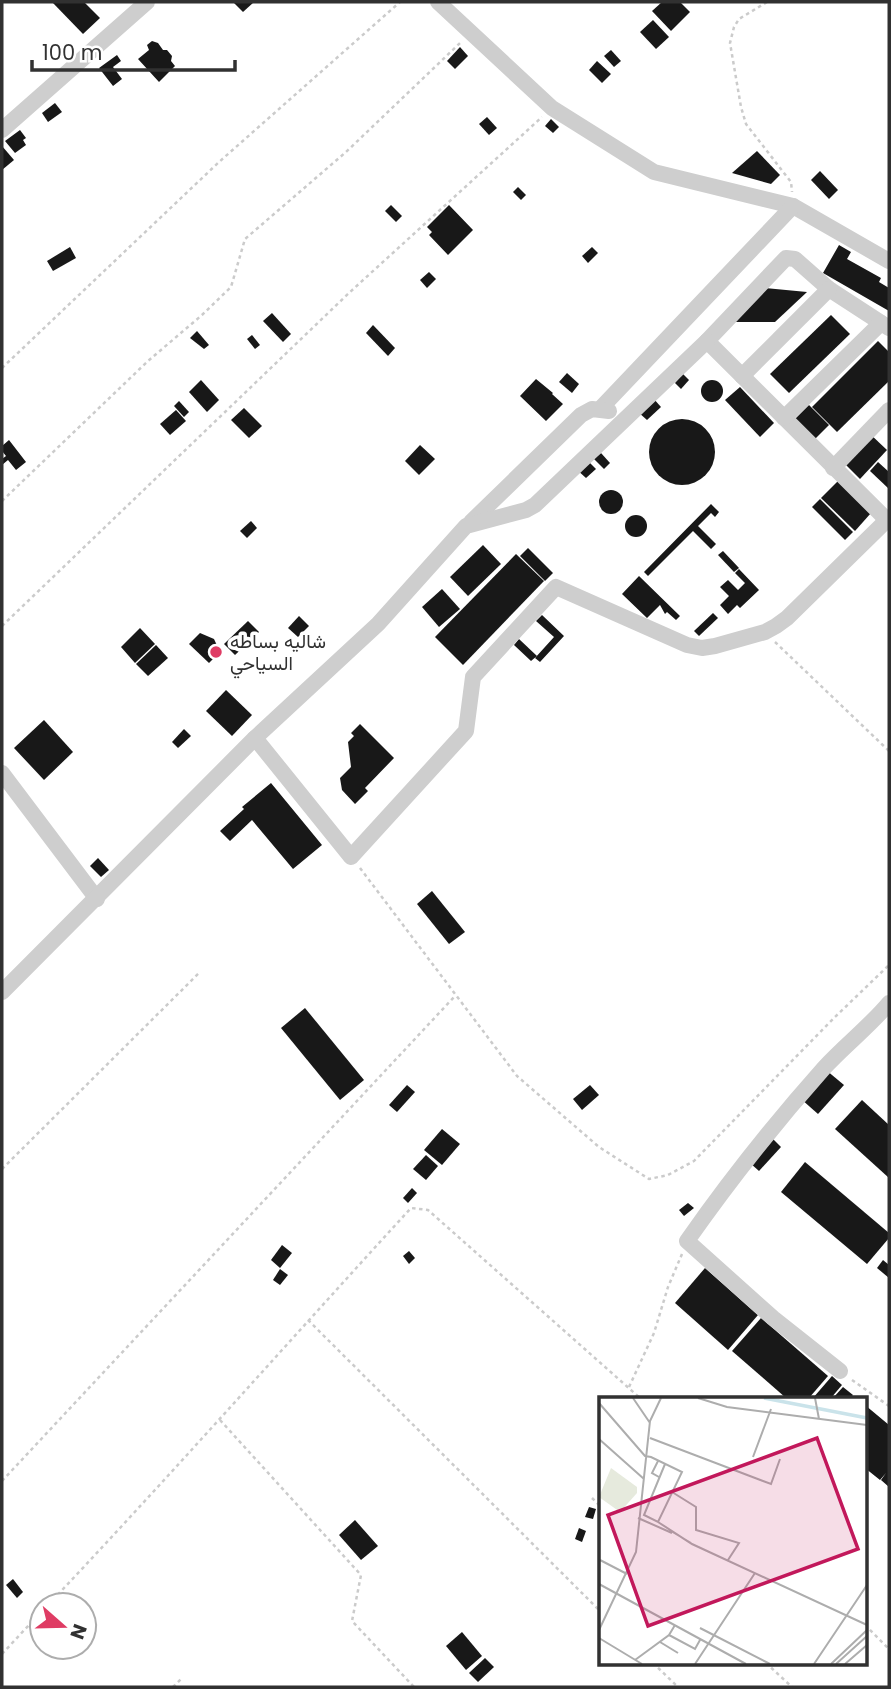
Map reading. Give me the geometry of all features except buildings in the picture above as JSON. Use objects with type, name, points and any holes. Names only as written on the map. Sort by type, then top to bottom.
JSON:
[{"type":"street","points":[[2,130],[147,2]]},
{"type":"street","points":[[438,2],[552,108],[653,172],[793,206],[889,261]]},
{"type":"street","points":[[600,409],[793,206]]},
{"type":"street","points":[[466,527],[535,505],[707,341],[786,258],[795,259],[829,289],[885,326],[784,418]]},
{"type":"street","points":[[742,376],[829,289]]},
{"type":"street","points":[[256,738],[351,857],[466,731],[473,677],[556,587],[694,647],[715,646],[765,632],[787,618],[888,521],[707,341]]},
{"type":"street","points":[[2,992],[256,738],[378,624],[466,527],[581,415],[592,409],[600,409],[611,412],[622,422]]},
{"type":"street","points":[[833,468],[889,410]]},
{"type":"street","points":[[2,773],[97,899]]},
{"type":"street","points":[[840,1371],[773,1318],[687,1241],[728,1182],[817,1076],[889,1003]]},
{"type":"path","points":[[2,368],[219,162],[400,2]]},
{"type":"path","points":[[767,2],[740,19],[734,27],[730,43],[746,124],[791,182],[793,206]]},
{"type":"path","points":[[2,501],[148,361],[202,316],[231,287],[245,239],[346,152],[472,33]]},
{"type":"path","points":[[2,626],[350,292],[552,108]]},
{"type":"path","points":[[765,632],[889,751]]},
{"type":"path","points":[[351,857],[517,1076],[599,1147],[649,1180],[668,1175],[694,1161],[889,965]]},
{"type":"path","points":[[2,1169],[199,973]]},
{"type":"path","points":[[2,1481],[455,996]]},
{"type":"path","points":[[61,1591],[411,1208],[428,1210],[639,1397]]},
{"type":"path","points":[[629,1387],[654,1333],[668,1287],[687,1241]]},
{"type":"path","points":[[308,1320],[599,1610]]},
{"type":"path","points":[[840,1371],[889,1406]]},
{"type":"path","points":[[219,1419],[361,1575],[352,1621],[414,1687]]},
{"type":"path","points":[[592,1498],[599,1505]]},
{"type":"path","points":[[2,1654],[28,1626]]},
{"type":"path","points":[[866,1626],[889,1649]]},
{"type":"path","points":[[654,1664],[678,1687]]},
{"type":"path","points":[[767,1664],[792,1687]]},
{"type":"path","points":[[173,1687],[181,1679]]},
{"type":"place","name":"شاليه بساطه السياحي","points":[[216,652]]}]
